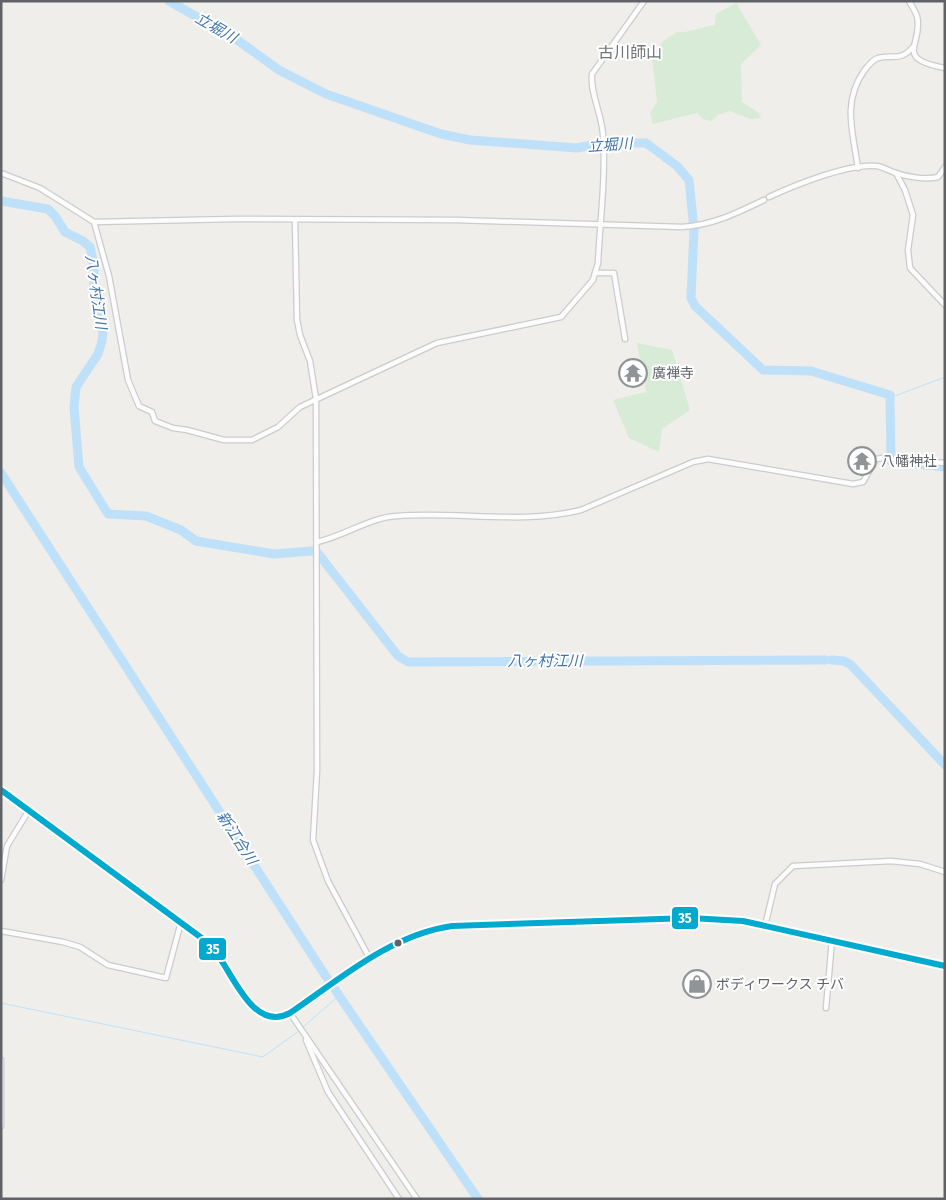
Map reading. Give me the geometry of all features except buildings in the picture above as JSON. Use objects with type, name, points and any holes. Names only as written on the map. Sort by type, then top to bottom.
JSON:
[{"type":"main road","points":[[1,790],[204,939],[219,956],[252,1007],[269,1017],[284,1016],[370,958],[409,936],[452,926],[690,918],[743,922],[945,966]]},
{"type":"street","points":[[94,222],[109,276],[132,392],[139,406],[152,412],[155,421],[173,428],[224,440],[252,440],[266,435],[300,407],[437,343],[561,318],[593,280],[598,263],[603,134],[599,108],[592,86],[592,74],[644,1]]},
{"type":"street","points":[[910,1],[917,16],[913,47],[914,54],[920,61],[945,68]]},
{"type":"street","points":[[858,168],[850,105],[852,89],[868,66],[877,58],[902,57],[913,47]]},
{"type":"street","points":[[1,173],[40,188],[94,222],[456,220],[682,227],[700,226],[728,218],[801,183],[858,168],[876,166],[896,173],[934,178],[938,177],[945,167]]},
{"type":"street","points":[[896,173],[905,190],[913,215],[908,250],[910,268],[945,305]]},
{"type":"street","points":[[296,220],[297,320],[300,335],[310,361],[316,399],[317,772],[313,840],[328,881],[370,958]]},
{"type":"street","points":[[595,273],[614,273],[625,339]]},
{"type":"street","points":[[317,542],[345,534],[374,521],[394,516],[465,514],[511,519],[567,514],[581,510],[693,462],[708,460],[725,461],[853,484],[863,482],[876,459],[945,464]]},
{"type":"street","points":[[1,880],[7,846],[29,810]]},
{"type":"street","points":[[765,926],[775,884],[793,866],[891,861],[920,864],[945,872]]},
{"type":"street","points":[[1,931],[63,942],[80,947],[108,965],[166,978],[181,922]]},
{"type":"street","points":[[826,1008],[832,940]]},
{"type":"street","points":[[292,1011],[304,1034],[328,1092],[398,1199]]},
{"type":"street","points":[[304,1034],[417,1199]]},
{"type":"street","points":[[1,1060],[1,1126]]},
{"type":"green space","points":[[736,3],[761,45],[741,64],[742,102],[759,113],[761,118],[751,119],[729,111],[718,115],[712,121],[703,119],[697,113],[653,124],[650,113],[657,102],[652,57],[663,41],[677,32],[686,32],[715,25],[716,14]]},
{"type":"green space","points":[[637,343],[672,350],[690,410],[662,429],[659,452],[629,438],[613,400],[646,392]]},
{"type":"waterway","name":"立堀川","points":[[169,1],[236,39],[279,70],[326,94],[441,134],[470,140],[577,148],[602,143],[646,143],[677,166],[689,180],[694,229],[691,298],[695,306],[763,370],[811,371],[890,395],[891,461],[945,467]]},
{"type":"waterway","name":"八ヶ村江川","points":[[1,201],[48,209],[65,232],[83,241],[90,247],[94,266],[94,294],[103,333],[98,354],[76,387],[74,407],[79,467],[108,514],[146,516],[181,530],[196,541],[274,554],[312,551]]},
{"type":"waterway","points":[[892,397],[945,377]]},
{"type":"waterway","name":"新江合川","points":[[1,473],[325,975],[478,1199]]},
{"type":"waterway","name":"八ヶ村江川","points":[[317,552],[398,656],[408,662],[826,660]]},
{"type":"waterway","name":"八ヶ村江川","points":[[832,660],[844,661],[851,665],[945,765]]},
{"type":"waterway","points":[[303,1027],[340,995]]},
{"type":"waterway","points":[[1,1003],[263,1057],[300,1030]]},
{"type":"transit line","name":"35","points":[[1,790],[203,939],[217,954],[247,1000],[266,1015],[278,1017],[290,1013],[366,960],[408,939],[429,931],[452,926],[690,918],[743,921],[945,966]]},
{"type":"place","name":"廣禅寺","points":[[633,373]]},
{"type":"place","name":"八幡神社","points":[[862,461]]},
{"type":"place","name":"ボディワークス チバ","points":[[697,984]]},
{"type":"district","name":"古川師山","points":[[630,52]]}]
